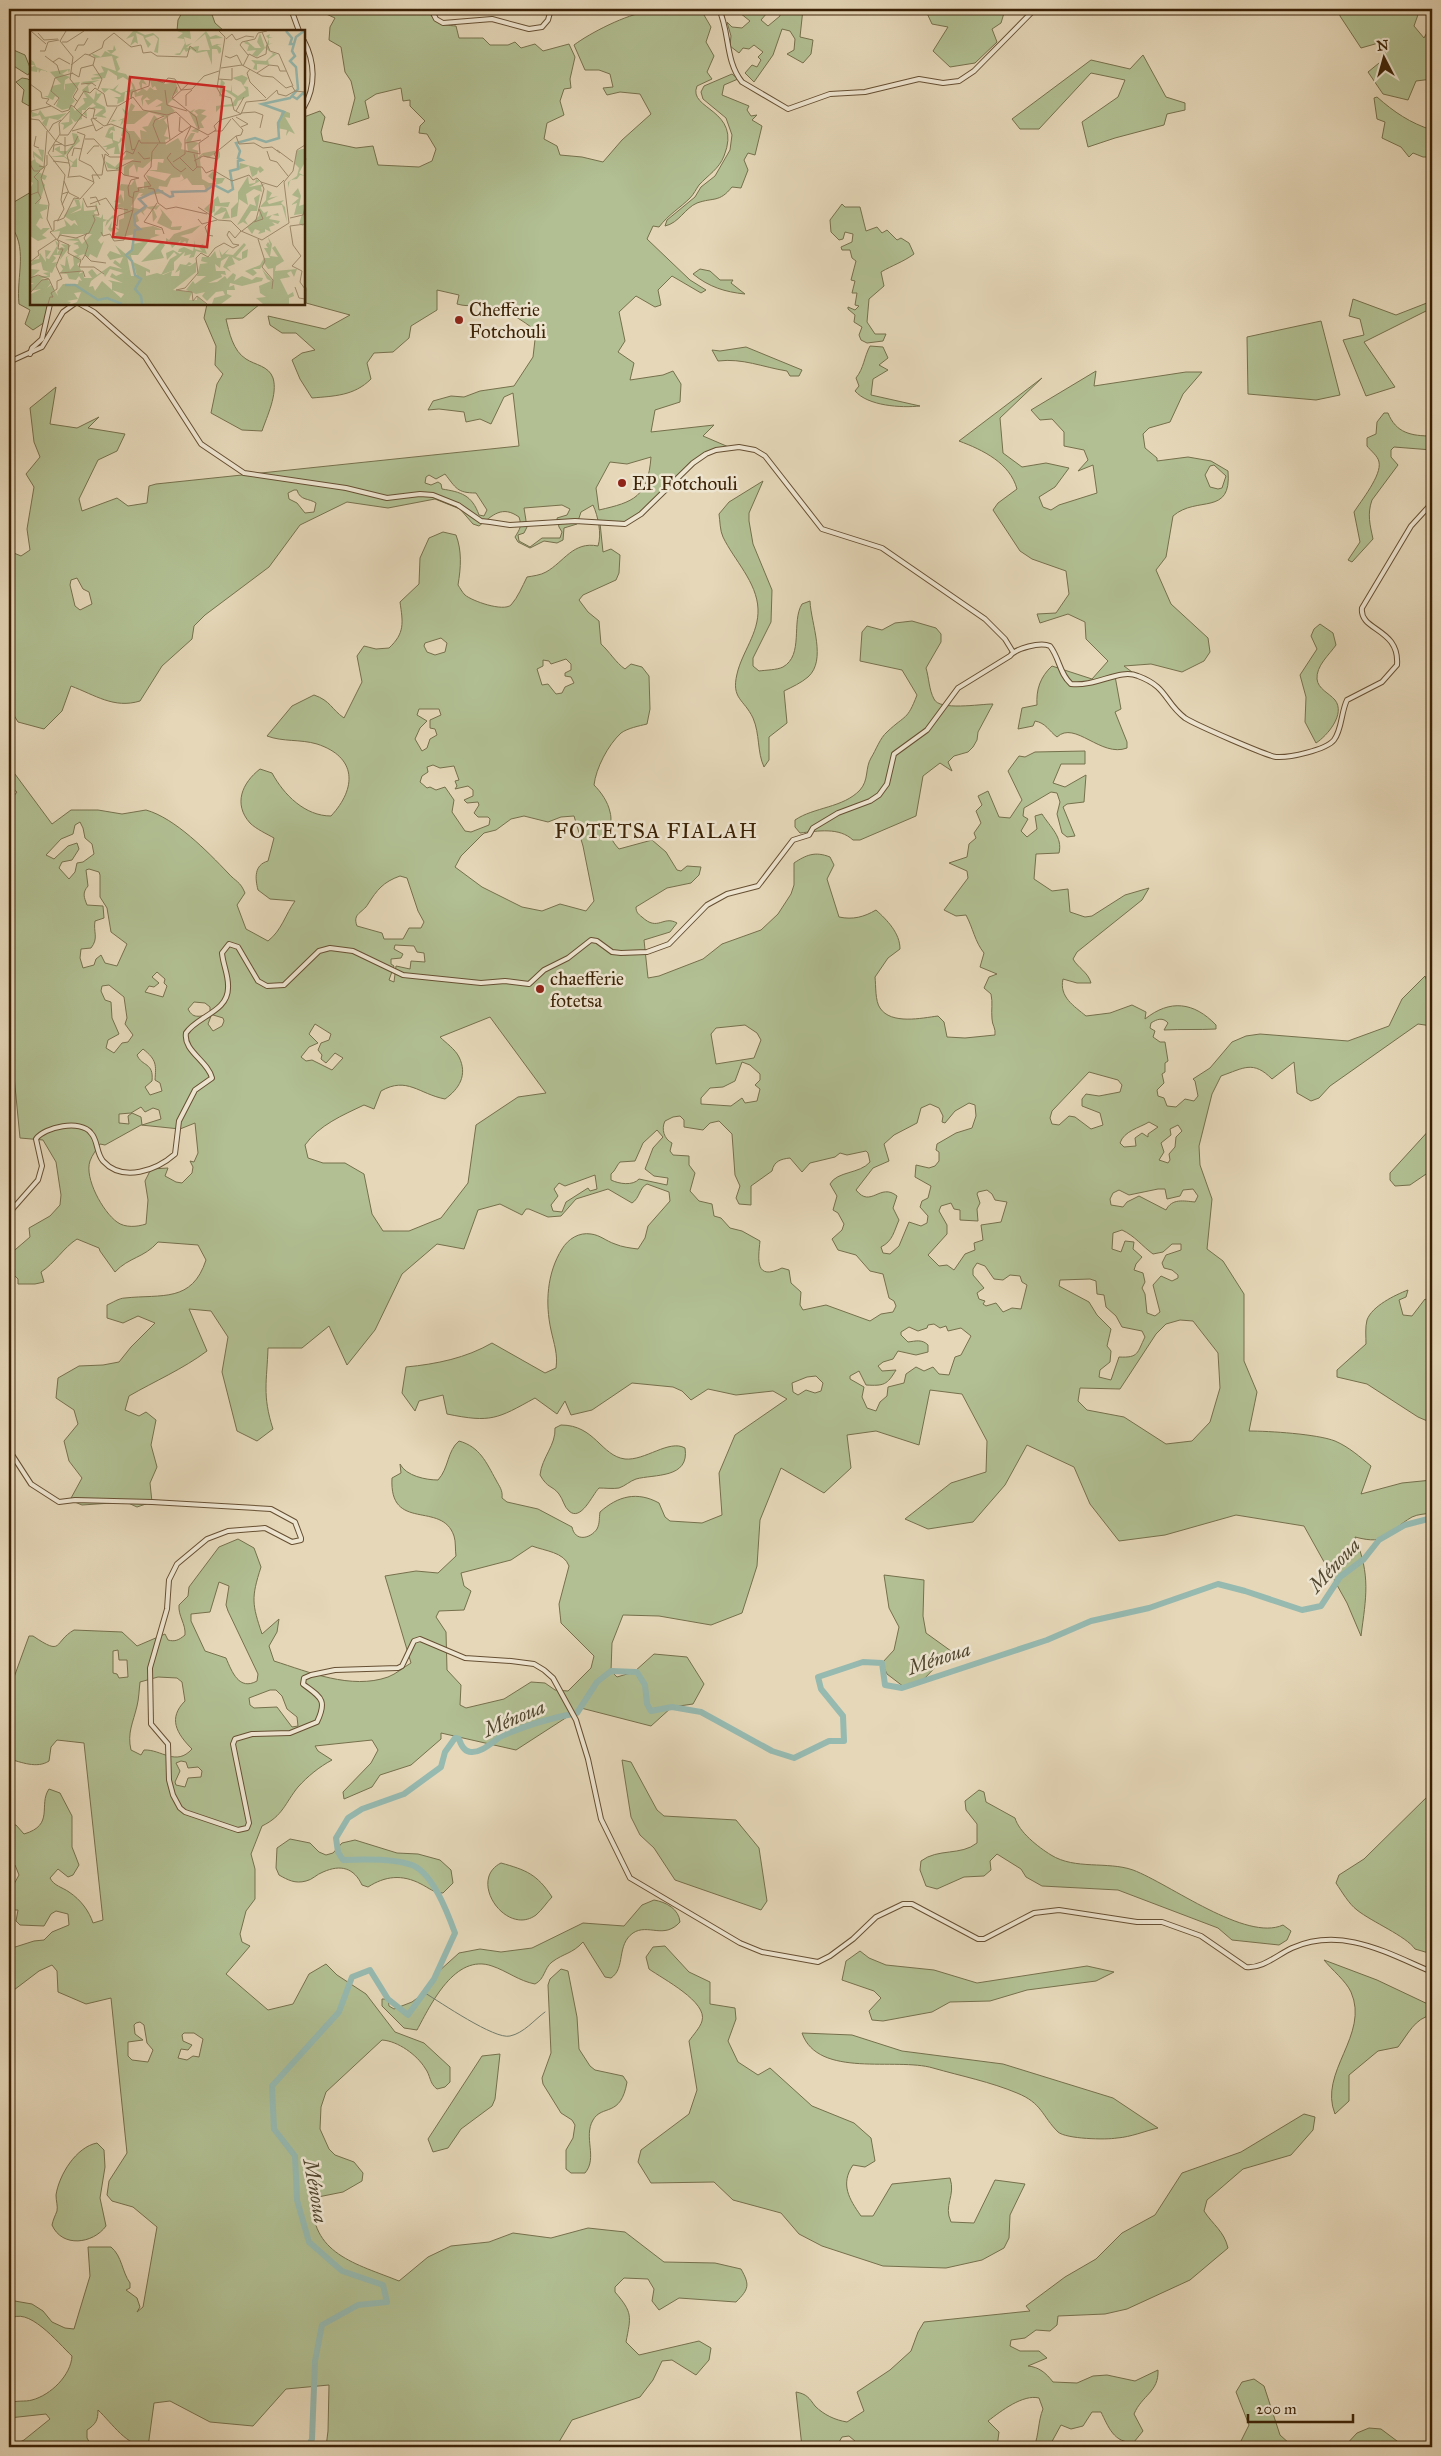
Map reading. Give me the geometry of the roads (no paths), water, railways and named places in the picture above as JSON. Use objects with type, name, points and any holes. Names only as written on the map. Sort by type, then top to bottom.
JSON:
[{"type":"street","points":[[291,9],[299,30]]},
{"type":"street","points":[[431,9],[436,19],[442,22],[492,19],[529,29],[542,27],[548,20],[551,9]]},
{"type":"street","points":[[719,9],[727,32],[733,69],[737,76],[742,82],[788,109],[830,94],[865,92],[918,79],[943,83],[959,81],[975,70],[1035,9]]},
{"type":"street","points":[[305,44],[312,62],[313,83],[305,104]]},
{"type":"street","points":[[30,354],[32,348],[42,339],[50,305]]},
{"type":"street","points":[[9,362],[42,347],[63,312],[73,305]]},
{"type":"street","points":[[82,305],[94,312],[144,357],[201,444],[244,473],[346,488],[387,498],[420,494],[433,496],[458,505],[481,521],[510,525],[575,521],[625,524],[641,514],[693,463],[706,454],[725,448],[739,447],[755,450],[765,456],[822,528],[882,548],[985,619],[1005,639],[1013,652]]},
{"type":"street","points":[[9,1213],[38,1180],[42,1166],[36,1139],[39,1134],[47,1131],[67,1126],[83,1127],[93,1134],[103,1161],[113,1168],[124,1172],[152,1169],[164,1164],[175,1154],[179,1121],[195,1090],[212,1078],[208,1067],[188,1045],[186,1032],[196,1021],[212,1012],[226,999],[228,980],[222,953],[227,945],[232,944],[238,947],[258,981],[275,986],[289,982],[318,951],[330,948],[353,951],[403,975],[481,983],[505,981],[529,984],[544,970],[568,958],[591,940],[612,952],[621,954],[657,950],[680,936],[695,915],[716,899],[727,894],[758,886],[793,840],[809,835],[813,828],[838,813],[870,802],[879,795],[887,784],[894,754],[927,730],[958,688],[1010,656],[1013,652],[1038,645],[1050,646],[1058,659],[1061,673],[1071,684],[1090,684],[1127,673],[1154,682],[1186,718],[1272,756],[1288,757],[1325,746],[1336,737],[1347,700],[1382,682],[1397,665],[1396,653],[1390,640],[1367,623],[1363,616],[1362,608],[1411,526],[1432,503]]},
{"type":"street","points":[[9,1450],[31,1484],[59,1502],[75,1500],[152,1502],[271,1509],[295,1522],[301,1538],[292,1542],[265,1528],[228,1531],[207,1539],[177,1564],[169,1580],[167,1609],[150,1668],[151,1724],[168,1744],[169,1780],[173,1795],[185,1812],[238,1830],[247,1828],[248,1823],[234,1744],[235,1739],[252,1734],[290,1733],[317,1722],[323,1710],[322,1700],[303,1684],[304,1678],[311,1674],[335,1670],[398,1668],[402,1666],[411,1646],[418,1639],[465,1658],[534,1664],[553,1678],[576,1720],[588,1759],[602,1819],[630,1878],[740,1943],[762,1952],[818,1962],[830,1956],[853,1939],[876,1917],[903,1904],[912,1904],[978,1939],[984,1939],[1034,1913],[1059,1910],[1137,1922],[1162,1922],[1201,1936],[1246,1967],[1259,1966],[1294,1947],[1327,1940],[1358,1941],[1395,1954],[1432,1972]]},
{"type":"waterway","name":"Ménoua","points":[[308,2447],[312,2439],[315,2361],[322,2325],[358,2305],[387,2302],[383,2285],[342,2271],[309,2242],[297,2200],[295,2156],[274,2129],[272,2086],[339,2012],[352,1977],[370,1970],[388,1999],[408,2015],[434,1979],[455,1933],[439,1895],[427,1876],[420,1869],[396,1861],[343,1860],[338,1852],[336,1838],[348,1818],[362,1809],[404,1794],[441,1767],[445,1752],[455,1738],[459,1739],[467,1751],[475,1752],[520,1728],[577,1713],[597,1682],[611,1671],[637,1672],[645,1685],[647,1704],[651,1711],[672,1707],[701,1712],[772,1751],[794,1758],[829,1741],[844,1741],[843,1716],[821,1689],[818,1677],[863,1662],[882,1663],[885,1685],[902,1688],[1047,1640],[1091,1621],[1149,1608],[1218,1584],[1302,1610],[1321,1606],[1340,1577],[1364,1559],[1379,1540],[1405,1525],[1432,1518]]},
{"type":"waterway","points":[[425,1993],[480,2027],[503,2036],[510,2036],[520,2032],[545,2012]]},
{"type":"place","name":"Chefferie Fotchouli","points":[[459,320]]},
{"type":"place","name":"EP Fotchouli","points":[[622,483]]},
{"type":"place","name":"chaefferie fotetsa","points":[[540,989]]},
{"type":"district","name":"FOTETSA FIALAH","points":[[656,831]]}]
